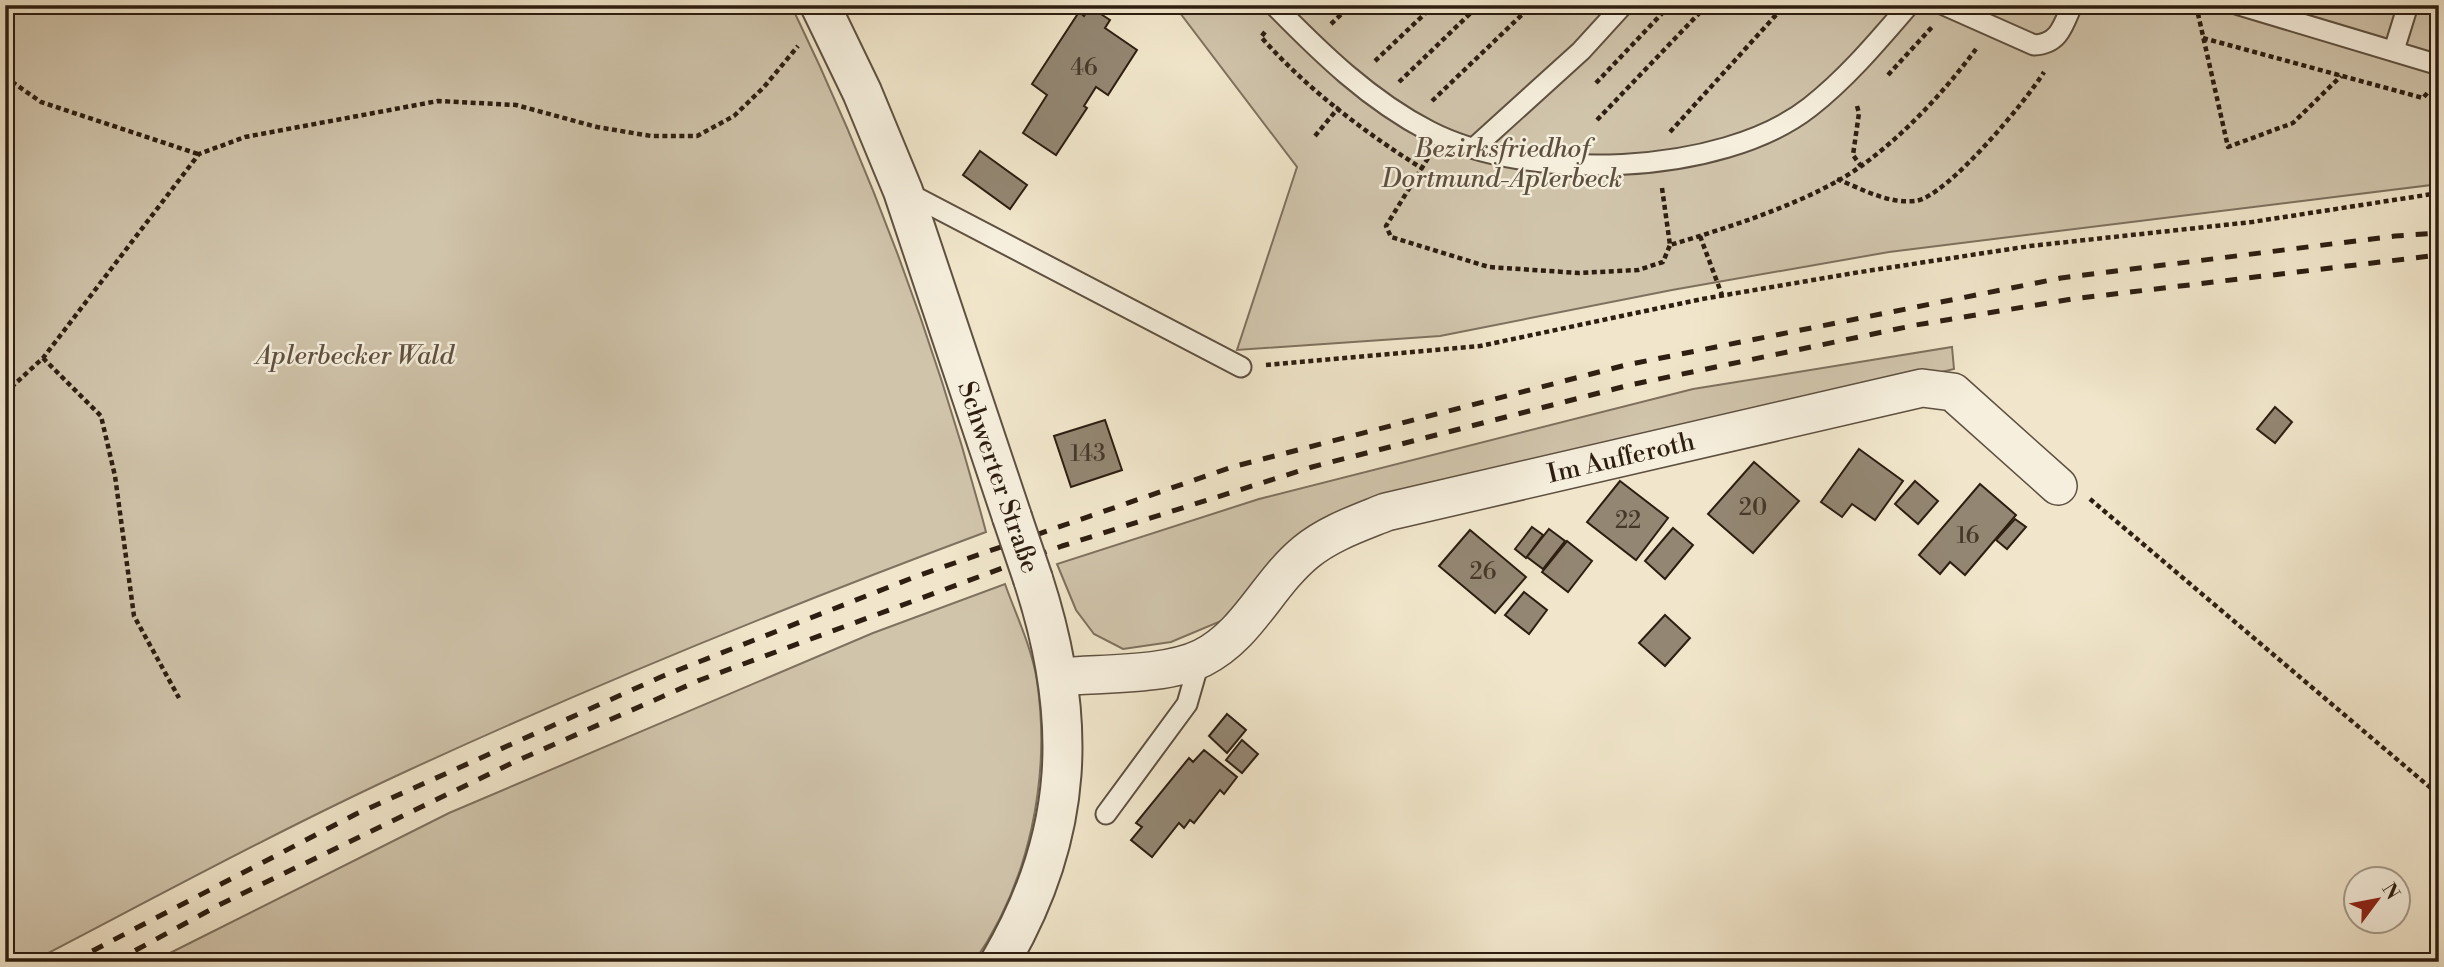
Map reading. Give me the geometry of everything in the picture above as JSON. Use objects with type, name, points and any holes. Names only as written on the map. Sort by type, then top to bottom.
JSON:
[{"type":"street","name":"Schwerter Straße","points":[[822,10],[862,92],[903,191],[1052,636],[1060,677],[1064,742],[1051,840],[1027,911],[1000,962]]},
{"type":"street","name":"Im Aufferoth","points":[[1060,677],[1166,668],[1200,659],[1231,640],[1305,553],[1348,527],[1387,512],[1922,387],[1953,392],[2058,486]]},
{"type":"lane","points":[[1274,5],[1355,83],[1378,101],[1440,135],[1527,161],[1639,164],[1659,163],[1721,149],[1758,136],[1808,109],[1861,61],[1909,5]]},
{"type":"lane","points":[[1475,147],[1581,51],[1623,5]]},
{"type":"lane","points":[[1944,5],[2034,46],[2048,45],[2059,34],[2072,5]]},
{"type":"lane","points":[[2239,5],[2439,65]]},
{"type":"lane","points":[[2394,50],[2409,5]]},
{"type":"lane","points":[[903,191],[1241,367]]},
{"type":"lane","points":[[1106,814],[1187,704],[1200,659]]},
{"type":"path","points":[[1315,136],[1355,83],[1434,5]]},
{"type":"path","points":[[1378,101],[1479,5]]},
{"type":"path","points":[[1411,121],[1532,5]]},
{"type":"path","points":[[1596,83],[1670,5]]},
{"type":"path","points":[[1597,120],[1707,5]]},
{"type":"path","points":[[1639,164],[1784,5]]},
{"type":"path","points":[[2196,5],[2228,147],[2293,123],[2341,76]]},
{"type":"path","points":[[5,393],[43,358],[199,154],[245,136],[438,101],[516,104],[597,127],[651,136],[697,136],[734,116],[764,87],[822,10]]},
{"type":"path","points":[[1670,245],[1802,197],[1862,166],[1930,104],[1992,27]]},
{"type":"path","points":[[2203,38],[2423,98],[2431,89]]},
{"type":"path","points":[[1838,179],[1887,199],[1897,200],[1917,201],[1943,187],[2030,96],[2048,65],[2048,45]]},
{"type":"path","points":[[5,77],[41,102],[199,154]]},
{"type":"path","points":[[1856,106],[1859,113],[1853,155],[1862,166]]},
{"type":"path","points":[[1440,135],[1423,169],[1387,226],[1391,237],[1489,267],[1579,273],[1638,270],[1663,262],[1670,245],[1659,163]]},
{"type":"path","points":[[1241,367],[1480,346],[1722,295],[2030,246],[2252,222],[2439,193]]},
{"type":"path","points":[[1700,236],[1722,295]]},
{"type":"path","points":[[43,358],[101,416],[115,476],[134,616],[179,698]]},
{"type":"path","points":[[2058,486],[2073,485],[2439,796]]},
{"type":"green space","name":"Aplerbecker Wald","points":[[5,5],[791,5],[849,133],[901,264],[947,397],[986,532],[767,616],[551,706],[314,816],[31,962],[5,962]]},
{"type":"green space","name":"Bezirksfriedhof Dortmund-Aplerbeck","points":[[1174,5],[2439,5],[2439,184],[1889,252],[1672,290],[1440,336],[1237,350],[1297,167]]},
{"type":"green space","points":[[1952,347],[1954,369],[1338,516],[1226,619],[1171,642],[1123,649],[1094,634],[1076,610],[1057,564],[1259,499],[1693,389]]},
{"type":"green space","points":[[1005,584],[1028,644],[1037,681],[1041,717],[1038,791],[1032,827],[1009,898],[974,962],[152,962],[449,813],[873,633]]},
{"type":"building","points":[[1090,7],[1110,20],[1105,28],[1137,50],[1108,95],[1096,87],[1084,106],[1087,108],[1056,155],[1023,133],[1047,95],[1032,84],[1079,12],[1084,16]]},
{"type":"building","points":[[980,151],[1027,185],[1010,209],[963,175]]},
{"type":"building","points":[[2275,407],[2292,422],[2275,443],[2257,429]]},
{"type":"building","points":[[1105,420],[1122,470],[1071,487],[1054,436]]},
{"type":"building","points":[[1859,449],[1903,481],[1875,520],[1852,504],[1842,517],[1821,502]]},
{"type":"building","points":[[1754,462],[1799,501],[1753,553],[1708,514]]},
{"type":"building","points":[[1620,481],[1668,518],[1636,560],[1587,522]]},
{"type":"building","points":[[1915,481],[1938,501],[1918,524],[1895,504]]},
{"type":"building","points":[[1980,484],[2016,515],[1965,575],[1950,562],[1940,574],[1919,555]]},
{"type":"building","points":[[2015,519],[2026,527],[2007,549],[1996,540]]},
{"type":"building","points":[[1532,527],[1543,535],[1526,558],[1515,549]]},
{"type":"building","points":[[1673,528],[1693,545],[1665,579],[1645,561]]},
{"type":"building","points":[[1549,529],[1565,541],[1543,569],[1527,557]]},
{"type":"building","points":[[1470,530],[1526,577],[1495,613],[1439,566]]},
{"type":"building","points":[[1567,541],[1592,561],[1568,592],[1542,572]]},
{"type":"building","points":[[1524,592],[1547,610],[1529,634],[1505,615]]},
{"type":"building","points":[[1665,615],[1690,638],[1665,666],[1639,643]]},
{"type":"building","points":[[1227,714],[1246,730],[1227,753],[1209,736]]},
{"type":"building","points":[[1242,740],[1258,754],[1242,773],[1226,760]]},
{"type":"building","points":[[1204,750],[1237,777],[1224,794],[1220,790],[1194,823],[1190,820],[1184,828],[1179,823],[1152,857],[1131,840],[1142,827],[1136,823],[1189,758],[1193,762]]},
{"type":"railway","points":[[71,962],[356,814],[663,676],[917,576],[1232,467],[1626,365],[2061,278],[2395,236],[2439,233]]},
{"type":"railway","points":[[114,962],[221,904],[512,763],[700,680],[1062,546],[1312,467],[1630,385],[1916,325],[2072,299],[2439,255]]}]
